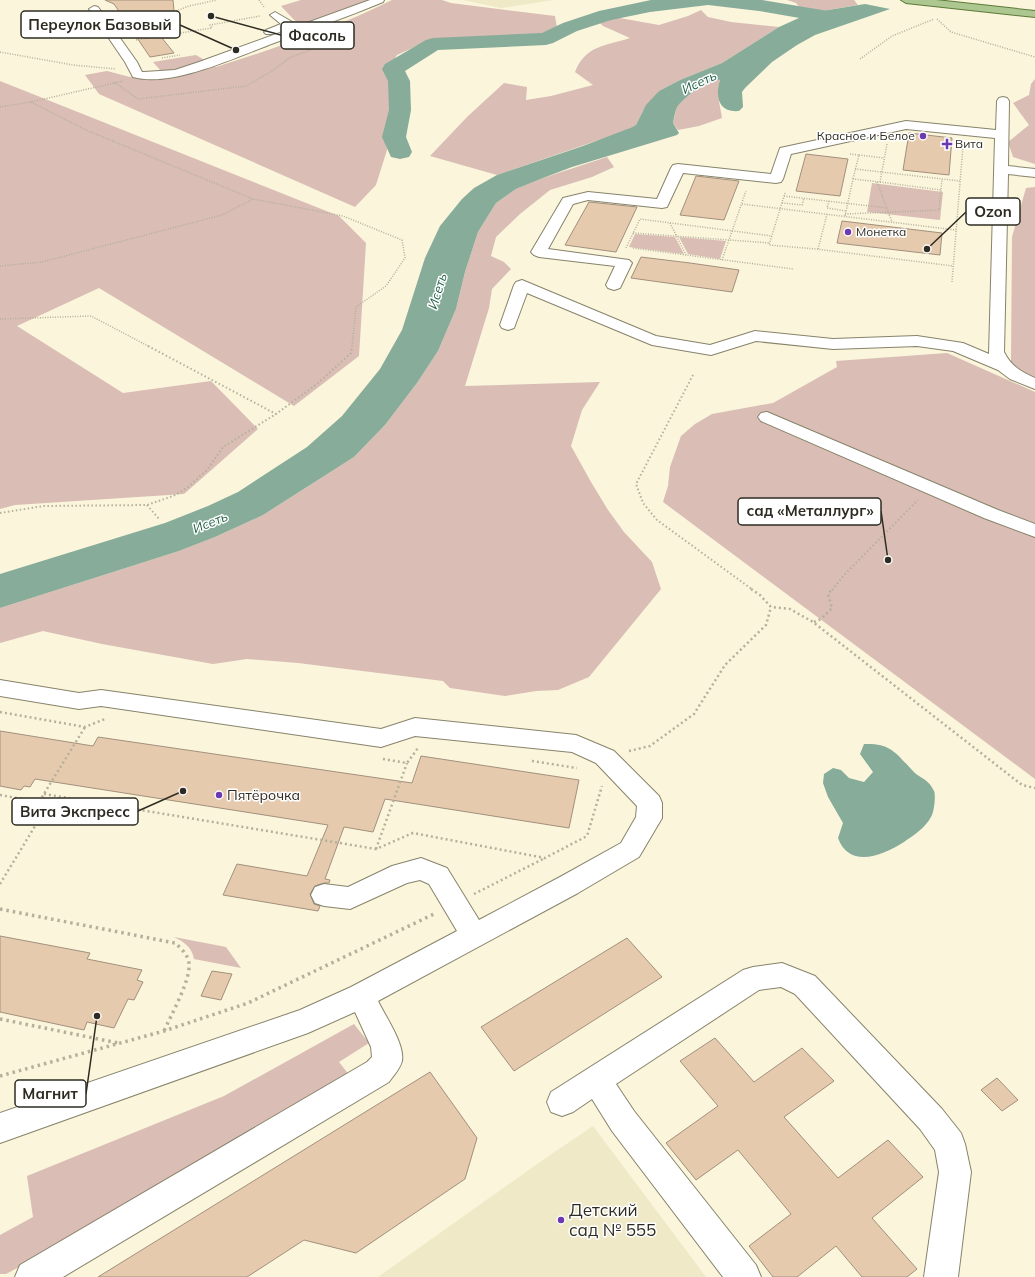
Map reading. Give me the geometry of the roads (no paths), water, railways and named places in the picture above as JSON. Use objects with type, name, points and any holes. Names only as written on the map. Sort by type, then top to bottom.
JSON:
[{"type":"main road","points":[[906,0],[1035,14]]},
{"type":"main road","points":[[948,0],[1035,8]]},
{"type":"main road","points":[[932,3],[992,14],[1021,23]]},
{"type":"street","points":[[94,9],[121,42],[131,62],[141,75],[176,73],[353,12],[379,0]]},
{"type":"street","points":[[253,37],[290,24],[271,12]]},
{"type":"street","points":[[266,33],[281,36]]},
{"type":"street","points":[[1002,366],[996,352],[1003,101]]},
{"type":"street","points":[[614,285],[624,263],[538,252],[568,201],[576,197],[588,196],[662,204],[678,168],[776,179],[785,150],[906,125],[1002,135]]},
{"type":"street","points":[[1001,169],[1035,173]]},
{"type":"street","points":[[508,326],[522,285],[652,340],[711,350],[755,336],[833,344],[916,340],[957,347],[1002,366],[1015,375],[1035,384]]},
{"type":"street","points":[[767,417],[930,488],[1035,531]]},
{"type":"street","points":[[0,688],[79,701],[101,698],[381,738],[415,727],[576,744],[603,768],[650,803],[649,818],[630,850],[569,886],[361,996],[308,1020],[0,1128]]},
{"type":"street","points":[[324,895],[350,898],[401,874],[421,869],[438,876],[475,936]]},
{"type":"street","points":[[562,1102],[753,979],[782,975],[804,985],[931,1119],[950,1144],[955,1172],[941,1277]]},
{"type":"street","points":[[32,1277],[378,1072],[387,1061],[386,1047],[361,996]]},
{"type":"street","points":[[597,1080],[623,1121],[744,1277]]},
{"type":"water","name":"Исеть","points":[[865,4],[890,9],[815,35],[797,45],[772,62],[745,88],[742,92],[743,107],[739,111],[732,111],[722,106],[718,97],[720,80],[710,82],[691,94],[677,107],[673,123],[679,133],[677,135],[572,167],[516,189],[496,203],[478,232],[465,272],[456,309],[438,351],[417,383],[385,425],[354,457],[263,515],[215,537],[179,551],[0,608],[0,574],[165,523],[208,506],[238,492],[307,447],[342,416],[380,369],[402,330],[425,258],[440,226],[462,199],[474,188],[497,175],[583,146],[636,125],[646,105],[659,91],[680,80],[722,63],[779,27],[810,13]]},
{"type":"water","points":[[864,744],[880,745],[891,750],[915,773],[927,781],[932,787],[935,796],[934,808],[929,821],[912,837],[896,847],[877,855],[859,857],[850,854],[843,848],[838,838],[843,823],[828,797],[823,783],[824,774],[833,768],[841,770],[849,778],[864,782],[873,772],[860,754]]},
{"type":"waterway","points":[[400,152],[394,137],[400,110],[399,81],[393,69],[433,44],[546,39],[570,27],[606,15],[650,6],[705,0]]},
{"type":"waterway","points":[[711,0],[759,5],[840,19]]},
{"type":"place","name":"Фасоль","points":[[211,16]]},
{"type":"place","name":"Переулок Базовый","points":[[236,50]]},
{"type":"place","name":"Красное и Белое","points":[[923,136]]},
{"type":"place","name":"Вита","points":[[947,144]]},
{"type":"place","name":"Монетка","points":[[848,232]]},
{"type":"place","name":"Ozon","points":[[927,249]]},
{"type":"place","name":"сад «Металлург»","points":[[888,560]]},
{"type":"place","name":"Вита Экспресс","points":[[183,791]]},
{"type":"place","name":"Пятёрочка","points":[[219,795]]},
{"type":"place","name":"Магнит","points":[[97,1016]]},
{"type":"place","name":"Детский сад № 555","points":[[561,1220]]}]
